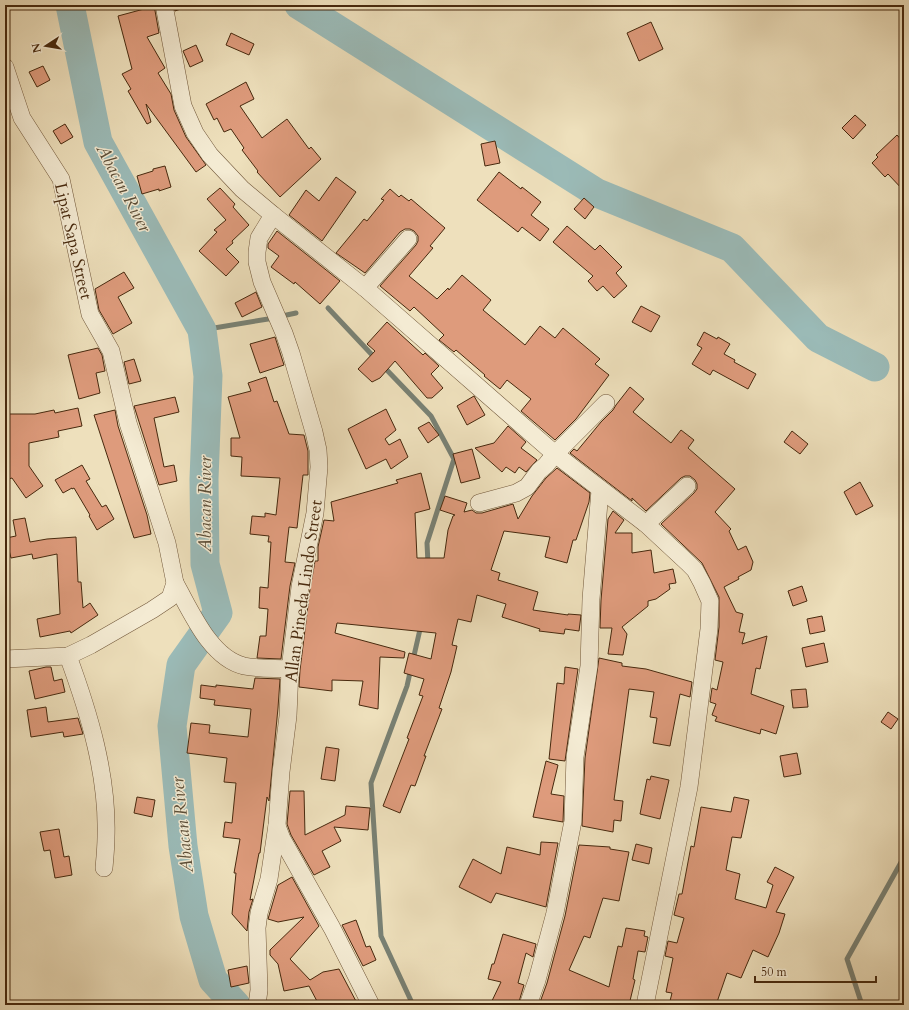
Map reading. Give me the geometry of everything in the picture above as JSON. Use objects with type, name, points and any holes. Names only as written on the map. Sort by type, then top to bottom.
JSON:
[{"type":"street","points":[[164,5],[183,106],[195,133],[210,155],[220,166],[242,189],[273,216],[365,288],[555,454],[646,524],[695,570],[710,601],[709,629],[689,787],[645,1005]]},
{"type":"street","name":"Lipat Sapa Street","points":[[5,67],[22,118],[61,179],[90,314],[111,351],[128,423],[167,543],[176,583],[210,642],[227,658],[245,666],[290,668]]},
{"type":"street","name":"Allan Pineda Lindo Street","points":[[258,1003],[257,928],[259,913],[269,879],[277,825],[281,772],[288,716],[290,668],[300,587],[315,513],[319,467],[318,450],[314,432],[284,333],[259,274],[256,257],[259,238],[273,216]]},
{"type":"street","points":[[365,288],[408,239]]},
{"type":"street","points":[[479,503],[516,493],[527,487],[539,471],[606,403]]},
{"type":"street","points":[[646,524],[687,486]]},
{"type":"street","points":[[528,1005],[537,980],[556,913],[573,820],[575,757],[589,666],[591,599],[600,490]]},
{"type":"street","points":[[5,659],[68,656],[91,645],[170,598],[176,583]]},
{"type":"street","points":[[68,656],[79,686],[98,757],[105,809],[106,836],[104,868]]},
{"type":"street","points":[[277,825],[282,839],[332,928],[371,1005]]},
{"type":"building","points":[[143,5],[154,5],[159,33],[147,37],[165,68],[158,73],[171,94],[174,110],[186,137],[206,165],[196,172],[146,104],[151,122],[147,124],[128,91],[131,89],[122,74],[132,69],[118,16],[144,9]]},
{"type":"building","points":[[174,5],[189,5],[189,6],[175,11]]},
{"type":"building","points":[[651,22],[663,49],[639,61],[627,33]]},
{"type":"building","points":[[231,33],[254,44],[249,55],[226,45]]},
{"type":"building","points":[[196,45],[203,61],[190,67],[183,51]]},
{"type":"building","points":[[43,66],[50,80],[37,87],[29,72]]},
{"type":"building","points":[[246,82],[254,99],[240,106],[262,138],[287,119],[309,149],[311,147],[321,159],[280,197],[257,172],[258,171],[242,150],[244,148],[231,129],[224,132],[217,118],[214,120],[206,104]]},
{"type":"building","points":[[855,115],[866,125],[853,139],[842,128]]},
{"type":"building","points":[[65,124],[73,137],[61,144],[53,131]]},
{"type":"building","points":[[897,135],[904,143],[904,191],[888,174],[885,177],[872,163],[878,157],[876,155]]},
{"type":"building","points":[[495,141],[500,163],[485,166],[481,144]]},
{"type":"building","points":[[165,166],[171,187],[142,194],[137,176],[153,171],[153,169]]},
{"type":"building","points":[[499,172],[541,202],[531,215],[549,229],[540,241],[522,227],[518,232],[477,200]]},
{"type":"building","points":[[336,177],[356,192],[322,241],[289,215],[306,190],[319,201]]},
{"type":"building","points":[[220,188],[235,204],[233,207],[249,225],[232,241],[233,243],[226,249],[239,262],[226,276],[199,251],[217,232],[214,230],[226,220],[207,199]]},
{"type":"building","points":[[390,189],[399,197],[401,195],[409,201],[411,199],[445,228],[430,246],[433,248],[409,276],[437,299],[448,288],[449,290],[462,275],[491,300],[483,310],[525,345],[540,326],[555,338],[563,328],[600,359],[595,364],[609,375],[576,419],[555,440],[521,411],[531,399],[507,380],[500,389],[456,350],[454,352],[439,340],[444,335],[414,307],[410,311],[380,286],[416,245],[418,236],[414,231],[405,229],[400,232],[365,273],[336,253],[364,219],[367,221],[384,200],[381,199]]},
{"type":"building","points":[[584,198],[594,207],[585,219],[574,209]]},
{"type":"building","points":[[567,226],[595,250],[600,245],[622,267],[616,273],[627,286],[614,298],[603,286],[597,291],[588,281],[593,276],[553,242]]},
{"type":"building","points":[[277,231],[340,281],[320,304],[295,282],[294,284],[271,267],[279,256],[268,248],[268,244]]},
{"type":"building","points":[[124,272],[134,288],[118,297],[132,323],[113,334],[99,310],[95,289]]},
{"type":"building","points":[[256,292],[262,307],[242,317],[235,303]]},
{"type":"building","points":[[641,306],[660,316],[651,332],[632,322]]},
{"type":"building","points":[[387,322],[423,355],[425,353],[439,366],[431,374],[443,388],[432,398],[427,398],[395,361],[380,378],[372,382],[358,369],[375,351],[367,344]]},
{"type":"building","points":[[704,332],[717,339],[718,337],[730,344],[724,354],[735,360],[734,362],[756,374],[748,389],[713,370],[710,375],[692,364],[702,348],[697,345]]},
{"type":"building","points":[[275,337],[284,365],[260,373],[250,344]]},
{"type":"building","points":[[98,348],[102,355],[105,371],[96,373],[100,393],[79,399],[68,355]]},
{"type":"building","points":[[134,359],[141,381],[129,384],[124,362]]},
{"type":"building","points":[[266,377],[274,402],[277,401],[289,434],[304,435],[308,451],[308,475],[303,475],[297,528],[289,527],[285,562],[295,563],[290,586],[281,659],[257,658],[260,636],[266,636],[268,609],[259,608],[260,587],[268,588],[271,542],[268,542],[269,536],[250,534],[252,516],[265,517],[265,513],[276,515],[280,478],[241,476],[242,457],[231,456],[231,438],[240,438],[228,397],[251,391],[248,383]]},
{"type":"building","points":[[630,387],[644,399],[633,412],[671,443],[681,430],[694,440],[688,448],[735,489],[715,512],[731,529],[729,531],[738,550],[746,546],[753,562],[751,570],[738,577],[739,579],[724,587],[736,612],[743,614],[739,632],[745,633],[742,644],[767,636],[760,669],[756,668],[751,694],[784,706],[776,734],[761,729],[760,734],[715,721],[717,717],[712,715],[716,704],[710,702],[712,688],[717,690],[723,662],[715,660],[719,627],[719,597],[702,563],[661,524],[694,493],[697,489],[695,480],[690,476],[681,478],[646,511],[632,498],[632,501],[570,453],[574,449],[577,451],[613,410]]},
{"type":"building","points":[[474,396],[485,415],[467,425],[457,406]]},
{"type":"building","points":[[175,397],[179,412],[154,418],[164,467],[174,465],[177,481],[159,485],[134,406]]},
{"type":"building","points":[[78,408],[82,426],[58,431],[59,437],[29,443],[29,466],[43,486],[26,498],[12,478],[5,480],[5,414],[35,414],[54,410],[55,413]]},
{"type":"building","points":[[386,409],[396,430],[385,439],[389,445],[400,439],[408,457],[391,469],[386,459],[366,469],[348,429]]},
{"type":"building","points":[[115,410],[118,426],[147,515],[151,534],[134,538],[94,415]]},
{"type":"building","points":[[429,422],[439,435],[428,443],[418,428]]},
{"type":"building","points":[[508,426],[526,442],[521,448],[537,460],[526,472],[519,467],[515,473],[506,467],[502,472],[475,448],[494,443]]},
{"type":"building","points":[[792,431],[808,444],[800,454],[784,442]]},
{"type":"building","points":[[472,449],[480,478],[461,483],[453,454]]},
{"type":"building","points":[[82,465],[90,479],[86,481],[102,507],[106,505],[114,519],[97,530],[74,488],[63,493],[55,480]]},
{"type":"building","points":[[557,468],[590,493],[589,502],[576,540],[573,540],[567,563],[545,557],[550,537],[504,531],[491,570],[500,573],[498,580],[538,592],[533,610],[568,615],[581,615],[579,631],[565,629],[564,634],[539,631],[540,629],[502,617],[506,604],[477,595],[471,622],[458,619],[452,645],[457,646],[451,672],[439,708],[442,709],[424,756],[426,756],[415,786],[411,785],[400,813],[383,806],[409,739],[407,738],[423,696],[419,695],[424,679],[404,673],[409,653],[431,659],[436,633],[337,623],[335,633],[405,652],[404,658],[380,657],[378,709],[359,705],[363,681],[332,680],[332,691],[299,687],[310,589],[315,561],[318,561],[318,547],[324,520],[334,521],[331,502],[398,483],[396,480],[421,473],[430,509],[415,513],[417,558],[444,558],[448,530],[453,516],[455,515],[440,510],[445,496],[467,503],[464,512],[472,510],[476,513],[482,513],[513,504],[518,519],[532,496],[546,478]]},
{"type":"building","points":[[860,482],[873,506],[856,515],[844,492]]},
{"type":"building","points":[[613,511],[624,520],[615,533],[632,533],[632,553],[651,550],[654,573],[673,569],[676,583],[669,584],[670,589],[656,599],[648,601],[648,606],[622,627],[627,634],[623,655],[608,654],[612,628],[600,628],[608,519]]},
{"type":"building","points":[[25,518],[30,542],[76,537],[78,582],[81,582],[83,608],[90,603],[98,615],[71,633],[70,631],[40,637],[37,619],[60,614],[57,554],[33,559],[32,554],[11,558],[6,538],[16,536],[13,520]]},
{"type":"building","points":[[802,586],[807,601],[793,606],[788,591]]},
{"type":"building","points":[[822,616],[825,631],[810,634],[807,619]]},
{"type":"building","points":[[824,643],[828,662],[806,667],[802,648]]},
{"type":"building","points":[[599,658],[622,663],[622,666],[646,669],[692,682],[690,697],[680,694],[670,746],[653,743],[657,718],[650,717],[654,692],[629,689],[614,800],[623,801],[621,821],[614,820],[613,832],[582,826],[585,758]]},
{"type":"building","points":[[51,667],[54,681],[62,679],[65,692],[35,699],[29,671]]},
{"type":"building","points":[[565,667],[578,669],[565,761],[549,759],[557,683],[564,684]]},
{"type":"building","points":[[255,678],[280,679],[269,801],[267,797],[260,853],[250,900],[253,899],[249,912],[247,931],[232,914],[236,873],[234,873],[240,839],[223,837],[225,822],[232,823],[236,783],[224,782],[227,758],[187,753],[191,723],[210,725],[209,733],[248,737],[251,709],[214,705],[215,700],[200,698],[201,685],[253,689]]},
{"type":"building","points":[[806,689],[808,707],[793,708],[791,690]]},
{"type":"building","points":[[46,707],[48,722],[78,718],[83,734],[64,737],[63,732],[31,737],[27,710]]},
{"type":"building","points":[[888,712],[898,719],[891,729],[881,722]]},
{"type":"building","points":[[326,747],[339,749],[335,781],[321,779]]},
{"type":"building","points":[[797,753],[801,774],[784,777],[780,756]]},
{"type":"building","points":[[546,761],[558,765],[551,794],[564,796],[563,822],[533,817]]},
{"type":"building","points":[[651,776],[669,780],[660,819],[640,814],[647,779],[650,780]]},
{"type":"building","points":[[290,791],[304,791],[305,835],[345,815],[346,806],[370,808],[368,830],[334,827],[341,841],[322,851],[330,867],[314,875],[291,835],[287,824]]},
{"type":"building","points":[[137,797],[155,800],[152,817],[134,813]]},
{"type":"building","points":[[734,797],[749,800],[741,838],[732,837],[726,870],[740,874],[735,899],[766,908],[773,885],[767,882],[775,867],[794,877],[776,912],[785,914],[779,933],[768,957],[753,950],[741,978],[727,973],[716,1005],[693,1005],[670,1001],[672,993],[666,992],[673,958],[665,956],[668,941],[677,943],[684,918],[674,915],[679,894],[682,894],[691,846],[694,847],[701,807],[731,812]]},
{"type":"building","points":[[59,829],[64,857],[69,856],[72,875],[55,878],[50,850],[44,851],[40,832]]},
{"type":"building","points":[[541,842],[558,843],[546,907],[496,893],[491,903],[459,887],[473,859],[501,874],[507,847],[540,855]]},
{"type":"building","points":[[636,844],[652,848],[649,864],[632,860]]},
{"type":"building","points":[[579,845],[610,847],[610,849],[629,852],[619,901],[603,898],[590,938],[584,936],[569,970],[609,987],[618,946],[622,947],[626,928],[645,931],[644,936],[648,937],[645,952],[638,951],[633,979],[635,980],[629,1005],[539,1005],[547,983],[565,916]]},
{"type":"building","points":[[292,877],[319,926],[290,959],[310,980],[323,972],[339,969],[358,1005],[319,1005],[309,986],[284,991],[278,964],[270,955],[270,950],[304,917],[278,922],[268,919],[278,885]]},
{"type":"building","points":[[356,920],[366,947],[370,946],[376,960],[363,966],[342,925]]},
{"type":"building","points":[[503,934],[536,944],[533,957],[526,953],[518,983],[524,985],[518,1005],[490,1005],[501,982],[488,979]]},
{"type":"building","points":[[247,966],[249,983],[231,987],[228,970]]},
{"type":"waterway","name":"Abacan River","points":[[70,5],[98,142],[202,330],[208,376],[204,479],[205,564],[218,613],[181,665],[172,726],[183,846],[194,916],[213,980],[236,1005]]},
{"type":"waterway","points":[[299,5],[597,193],[732,248],[818,338],[875,367]]},
{"type":"waterway","points":[[328,308],[375,358]]},
{"type":"waterway","points":[[202,330],[296,313]]},
{"type":"waterway","points":[[382,365],[431,416],[454,459],[427,543],[428,564]]},
{"type":"waterway","points":[[413,660],[421,625]]},
{"type":"waterway","points":[[411,668],[407,686],[371,783],[381,936],[413,1005]]},
{"type":"waterway","points":[[862,1005],[847,959],[904,857]]}]
